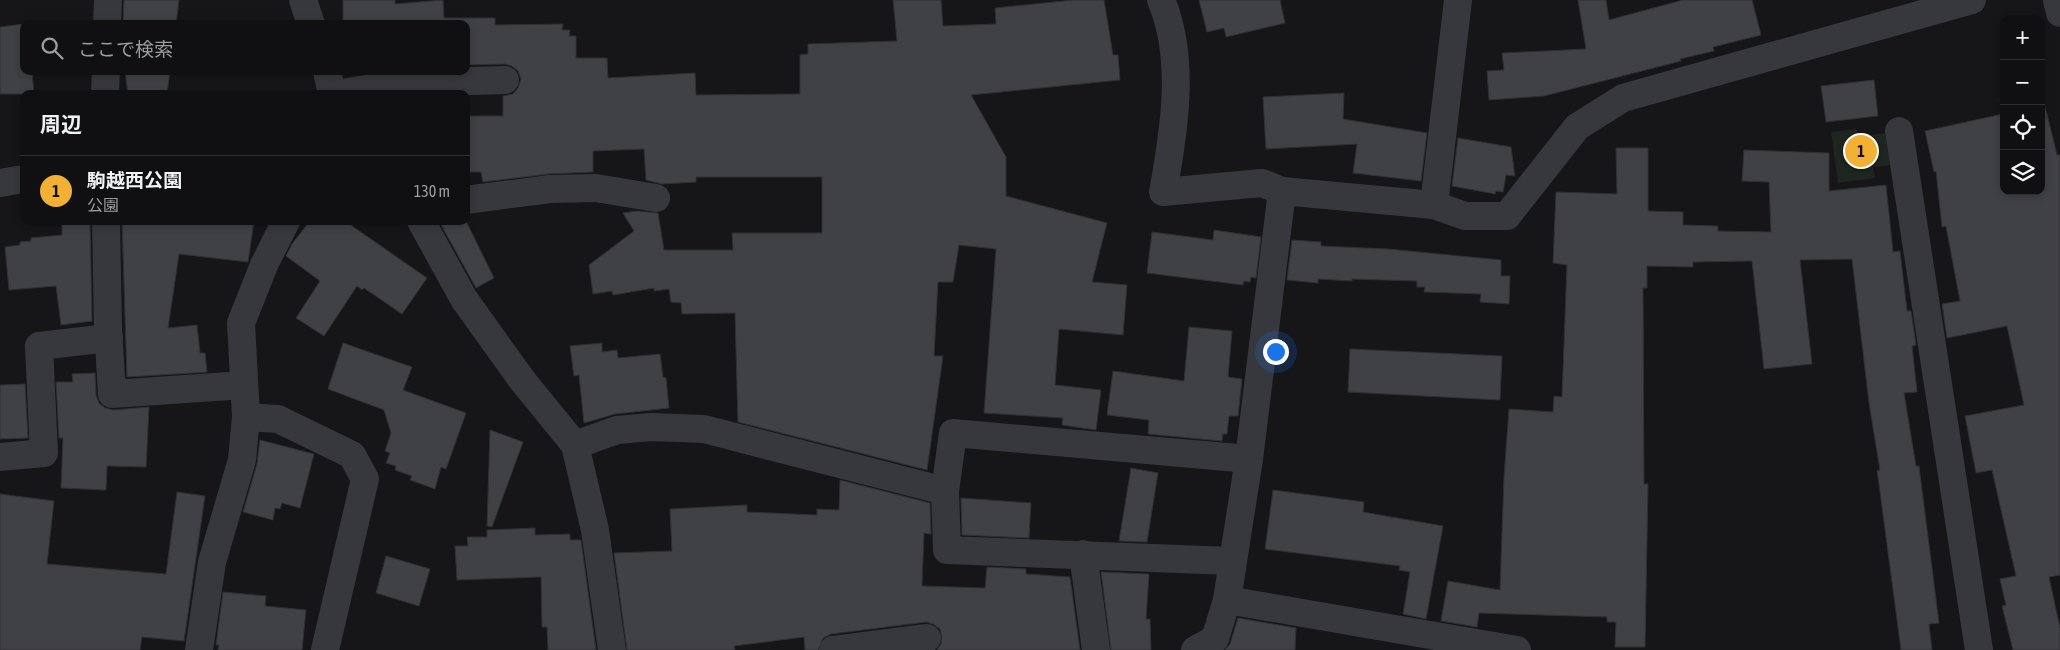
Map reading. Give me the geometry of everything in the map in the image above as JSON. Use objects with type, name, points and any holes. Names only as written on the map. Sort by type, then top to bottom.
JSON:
[{"type":"street","points":[[107,20],[108,0]]},
{"type":"street","points":[[303,0],[310,20]]},
{"type":"street","points":[[1161,0],[1176,64],[1174,133],[1163,192],[1262,183],[1282,191],[1434,205],[1465,216],[1507,216],[1576,127],[1623,98],[1972,0]]},
{"type":"street","points":[[1434,205],[1458,0]]},
{"type":"street","points":[[2056,0],[2060,14]]},
{"type":"street","points":[[105,90],[106,75]]},
{"type":"street","points":[[328,75],[331,90]]},
{"type":"street","points":[[360,90],[401,83],[504,80]]},
{"type":"street","points":[[1900,131],[1979,650]]},
{"type":"street","points":[[0,183],[20,180]]},
{"type":"street","points":[[470,199],[550,189],[596,188],[656,198]]},
{"type":"street","points":[[1195,650],[1215,639],[1227,600],[1231,561],[1249,459],[1282,191]]},
{"type":"street","points":[[106,225],[112,394],[244,385]]},
{"type":"street","points":[[199,650],[212,562],[242,460],[246,417],[241,323],[264,265],[284,225]]},
{"type":"street","points":[[423,225],[464,299],[522,380],[575,445],[595,530],[612,650]]},
{"type":"street","points":[[0,457],[44,453],[39,346],[109,338]]},
{"type":"street","points":[[246,417],[278,419],[352,455],[365,479],[325,650]]},
{"type":"street","points":[[575,445],[617,430],[652,427],[704,429],[945,491]]},
{"type":"street","points":[[1231,561],[947,550],[945,491],[953,433],[1249,459]]},
{"type":"street","points":[[1083,554],[1096,650]]},
{"type":"street","points":[[1227,600],[1517,650]]},
{"type":"street","points":[[832,650],[927,638]]},
{"type":"shaded area","points":[[1857,129],[1858,137],[1885,133],[1890,165],[1873,167],[1875,178],[1838,183],[1831,132]]},
{"type":"building","points":[[124,0],[179,0],[176,20],[123,20]]},
{"type":"building","points":[[343,0],[395,0],[395,4],[443,0],[444,18],[495,18],[495,25],[563,24],[562,30],[570,30],[569,36],[576,36],[576,58],[607,58],[608,78],[695,73],[696,95],[800,94],[800,55],[808,54],[808,44],[897,41],[893,0],[941,0],[943,26],[996,24],[995,8],[1074,0],[1104,0],[1113,55],[1118,55],[1120,80],[971,95],[1006,157],[1006,196],[1107,223],[1092,282],[1127,285],[1123,335],[1059,329],[1055,385],[1101,390],[1096,430],[1062,425],[1063,418],[984,413],[996,249],[959,245],[953,282],[938,282],[934,356],[943,356],[927,470],[738,422],[735,313],[682,314],[681,303],[671,302],[669,289],[654,291],[654,288],[613,295],[612,291],[593,294],[589,265],[634,231],[623,213],[637,211],[658,213],[664,250],[733,250],[732,233],[822,233],[822,177],[696,177],[696,182],[662,184],[646,180],[644,149],[593,151],[593,172],[548,174],[483,182],[481,172],[470,172],[470,116],[503,116],[503,96],[513,94],[518,88],[521,79],[518,71],[512,66],[505,64],[470,65],[470,20],[343,20]]},
{"type":"building","points":[[1199,0],[1280,0],[1285,23],[1226,37],[1224,28],[1207,32]]},
{"type":"building","points":[[1578,0],[1606,0],[1609,20],[1683,0],[1752,0],[1761,35],[1713,47],[1714,51],[1680,59],[1681,61],[1544,96],[1489,100],[1487,71],[1504,70],[1502,53],[1586,49]]},
{"type":"building","points":[[20,24],[20,75],[32,75],[34,90],[20,90],[20,94],[0,94],[0,27]]},
{"type":"building","points":[[126,75],[169,75],[168,90],[127,90]]},
{"type":"building","points":[[1874,80],[1878,116],[1826,122],[1821,86]]},
{"type":"building","points":[[1344,93],[1343,119],[1427,133],[1421,181],[1353,173],[1357,144],[1266,149],[1263,97]]},
{"type":"building","points":[[2045,106],[2057,155],[2060,155],[2060,575],[2049,577],[2060,628],[2060,650],[2013,650],[2002,606],[2006,605],[2000,579],[2016,576],[1992,470],[1976,473],[1965,416],[2024,405],[2007,326],[1947,338],[1942,304],[1960,301],[1946,226],[1942,227],[1936,171],[1934,172],[1925,131],[2000,115],[2000,195],[2045,195]]},
{"type":"building","points":[[1458,138],[1511,147],[1515,176],[1506,175],[1503,192],[1496,191],[1495,194],[1452,186]]},
{"type":"building","points":[[1616,148],[1648,148],[1648,211],[1683,212],[1683,225],[1718,226],[1718,231],[1771,232],[1769,182],[1742,181],[1744,150],[1829,153],[1829,191],[1886,185],[1893,252],[1900,251],[1907,311],[1911,311],[1916,345],[1912,346],[1917,392],[1904,393],[1916,466],[1919,466],[1939,623],[1929,624],[1932,650],[1901,650],[1877,471],[1880,470],[1869,403],[1852,259],[1800,260],[1812,364],[1764,369],[1752,261],[1693,262],[1693,267],[1647,266],[1647,288],[1643,288],[1644,484],[1648,484],[1645,647],[1615,647],[1616,622],[1607,622],[1607,617],[1479,613],[1477,627],[1441,621],[1448,581],[1500,590],[1504,477],[1509,409],[1553,412],[1554,396],[1562,397],[1567,265],[1553,263],[1556,192],[1617,194]]},
{"type":"building","points":[[62,225],[90,225],[92,321],[61,325],[56,286],[9,290],[5,247],[20,245],[20,242],[31,241],[31,238],[62,235]]},
{"type":"building","points":[[122,225],[253,225],[248,262],[179,254],[168,328],[197,325],[200,353],[205,353],[207,372],[127,377]]},
{"type":"building","points":[[307,225],[351,225],[427,278],[402,314],[364,288],[362,290],[357,286],[324,336],[296,318],[320,281],[286,256],[292,244]]},
{"type":"building","points":[[441,225],[468,225],[494,278],[476,288]]},
{"type":"building","points":[[1214,230],[1261,237],[1256,278],[1251,277],[1250,282],[1244,281],[1243,285],[1147,273],[1152,232],[1213,240]]},
{"type":"building","points":[[1292,240],[1321,242],[1321,246],[1388,249],[1501,260],[1501,276],[1510,276],[1509,304],[1480,302],[1481,294],[1424,292],[1425,287],[1417,287],[1417,281],[1318,279],[1318,283],[1287,280]]},
{"type":"building","points":[[1189,327],[1232,331],[1228,377],[1242,379],[1238,416],[1229,416],[1227,434],[1223,434],[1222,441],[1148,434],[1149,420],[1107,415],[1113,371],[1184,381]]},
{"type":"building","points":[[343,343],[412,367],[403,390],[466,413],[446,469],[441,467],[435,489],[410,480],[412,476],[395,470],[396,466],[386,463],[390,453],[385,451],[391,433],[384,410],[328,389]]},
{"type":"building","points":[[602,343],[602,352],[617,350],[618,358],[660,354],[663,377],[666,378],[669,408],[615,414],[584,423],[579,375],[574,376],[570,346]]},
{"type":"building","points":[[1350,349],[1502,356],[1500,400],[1348,392]]},
{"type":"building","points":[[95,373],[96,395],[99,403],[105,408],[113,410],[149,407],[146,467],[107,466],[106,490],[61,488],[63,438],[59,438],[56,382],[73,382],[72,374]]},
{"type":"building","points":[[25,384],[28,438],[0,439],[0,385]]},
{"type":"building","points":[[490,430],[523,442],[492,527],[487,526]]},
{"type":"building","points":[[260,440],[314,454],[300,508],[282,503],[280,509],[275,508],[273,520],[243,512],[257,464]]},
{"type":"building","points":[[1131,468],[1158,473],[1147,542],[1119,541]]},
{"type":"building","points":[[840,480],[930,503],[931,534],[924,533],[922,586],[985,588],[987,567],[1026,569],[1026,574],[1070,577],[1080,650],[937,650],[941,644],[942,637],[940,629],[926,622],[831,634],[823,638],[818,650],[805,650],[804,637],[734,646],[735,650],[627,650],[614,553],[672,551],[670,509],[747,505],[747,512],[817,515],[817,509],[839,510]]},
{"type":"building","points":[[1273,490],[1364,502],[1363,512],[1443,526],[1426,619],[1403,614],[1410,572],[1399,570],[1400,566],[1265,549]]},
{"type":"building","points":[[177,492],[205,496],[184,641],[142,637],[140,650],[0,650],[0,494],[54,501],[47,564],[166,574]]},
{"type":"building","points":[[961,498],[1031,503],[1029,538],[962,535]]},
{"type":"building","points":[[535,528],[535,535],[570,534],[570,540],[581,540],[596,650],[548,650],[547,627],[542,627],[541,577],[457,580],[455,546],[468,546],[467,537],[487,537],[487,530]]},
{"type":"building","points":[[386,556],[430,569],[419,606],[376,593]]},
{"type":"building","points":[[1101,572],[1149,574],[1146,619],[1150,619],[1151,650],[1111,650]]},
{"type":"building","points":[[223,592],[266,596],[265,606],[306,610],[302,650],[218,650],[219,645],[216,645]]},
{"type":"building","points":[[1238,618],[1296,628],[1295,650],[1225,650],[1230,644]]},
{"type":"place","name":"駒越西公園","points":[[1861,151]]}]
